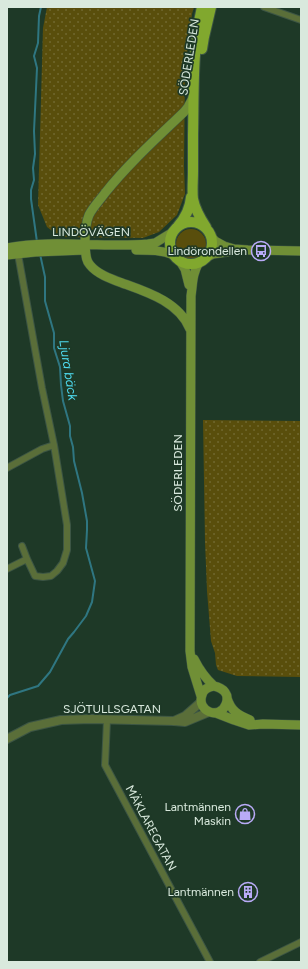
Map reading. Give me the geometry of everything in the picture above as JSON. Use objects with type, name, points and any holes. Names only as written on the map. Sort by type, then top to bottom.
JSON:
[{"type":"main road","name":"SÖDERLEDEN","points":[[176,229],[189,210],[192,190],[194,62],[202,7]]},
{"type":"main road","name":"SÖDERLEDEN","points":[[194,112],[204,37],[211,7]]},
{"type":"main road","points":[[191,331],[180,313],[166,302],[154,295],[102,275],[91,267],[87,261],[85,233],[89,215],[118,176],[184,112],[193,98]]},
{"type":"main road","name":"SÖDERLEDEN","points":[[192,190],[195,206],[206,227]]},
{"type":"main road","points":[[244,250],[213,254],[190,264],[177,258],[170,244],[171,238],[176,229],[185,223],[192,222],[199,223],[206,227],[215,241],[234,249],[301,251]]},
{"type":"main road","name":"LINDÖVÄGEN","points":[[7,248],[85,247],[148,244],[155,243],[176,229]]},
{"type":"main road","points":[[203,259],[211,250],[211,236]]},
{"type":"main road","name":"LINDÖVÄGEN","points":[[85,247],[158,251],[166,252],[177,258]]},
{"type":"main road","name":"LINDÖVÄGEN","points":[[7,254],[18,254],[38,248]]},
{"type":"main road","name":"SÖDERLEDEN","points":[[177,258],[185,269],[191,296]]},
{"type":"main road","name":"SÖDERLEDEN","points":[[201,699],[192,667],[190,651],[191,296],[194,271],[203,259]]},
{"type":"main road","name":"SÖDERLEDEN","points":[[190,651],[197,666],[207,680],[214,686]]},
{"type":"main road","points":[[262,724],[240,716],[231,708],[223,689],[214,686],[206,689],[201,699],[203,707],[234,720],[250,725],[301,725]]},
{"type":"main road","points":[[213,712],[223,709],[226,706],[227,697]]},
{"type":"street","points":[[264,7],[301,20]]},
{"type":"street","points":[[18,254],[42,388],[54,445],[67,525],[67,550],[63,563],[51,576],[35,576],[22,546]]},
{"type":"street","points":[[7,468],[42,449],[54,445]]},
{"type":"street","points":[[7,569],[27,559]]},
{"type":"street","name":"SJÖTULLSGATAN","points":[[174,721],[185,716],[201,699]]},
{"type":"street","name":"SJÖTULLSGATAN","points":[[7,739],[30,728],[61,720],[91,719],[185,722],[213,712]]},
{"type":"street","name":"MÄKLAREGATAN","points":[[107,720],[105,765],[210,962]]},
{"type":"street","points":[[260,962],[301,942]]},
{"type":"shaded area","points":[[47,7],[194,7],[185,70],[185,194],[177,215],[159,232],[143,238],[60,237],[47,227],[38,205],[43,28]]},
{"type":"shaded area","points":[[191,229],[202,233],[206,244],[202,255],[191,259],[180,255],[176,244],[180,233]]},
{"type":"shaded area","points":[[203,420],[301,421],[301,677],[237,676],[218,670],[216,665],[215,653],[211,641],[207,591]]},
{"type":"waterway","name":"Ljura bäck","points":[[37,242],[31,190],[34,180],[33,168],[35,154],[34,131],[37,68],[34,56],[38,43],[39,16],[41,7]]},
{"type":"waterway","name":"Ljura bäck","points":[[7,698],[10,695],[38,686],[50,672],[68,639],[86,616],[92,602],[95,581],[86,548],[87,521],[74,461],[70,426],[63,401],[60,367],[54,348],[54,333],[45,301],[45,277],[40,254]]},
{"type":"place","name":"Lindörondellen","points":[[261,251]]},
{"type":"place","name":"Lantmännen Maskin","points":[[245,814]]},
{"type":"place","name":"Lantmännen","points":[[248,892]]}]
